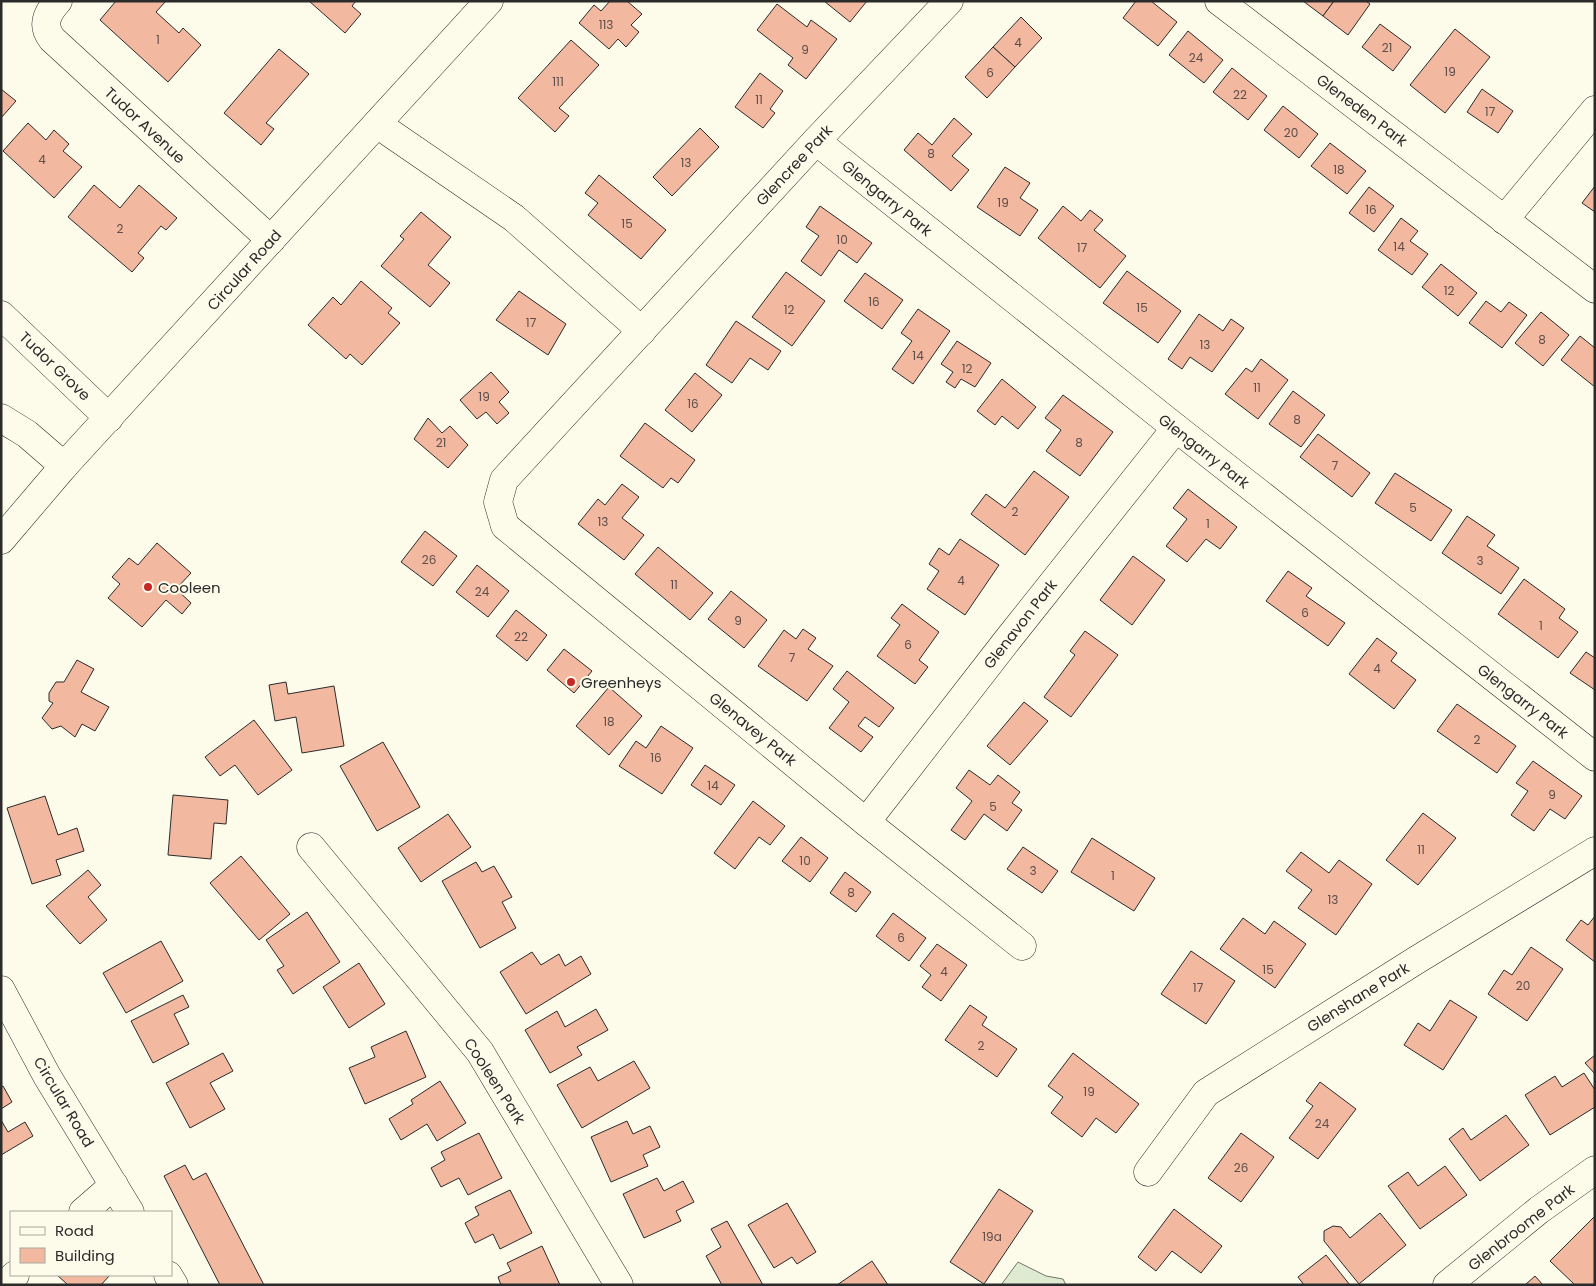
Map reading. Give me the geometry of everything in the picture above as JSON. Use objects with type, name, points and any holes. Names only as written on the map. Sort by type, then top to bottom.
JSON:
[{"type":"street","name":"Tudor Avenue","points":[[58,1],[49,11],[47,20],[48,34],[52,40],[271,240]]},
{"type":"street","name":"Circular Road","points":[[1,540],[64,466],[489,1]]},
{"type":"street","name":"Glencree Park","points":[[498,502],[504,480],[816,141],[949,1]]},
{"type":"street","name":"Gleneden Park","points":[[1219,1],[1595,289]]},
{"type":"street","points":[[1504,220],[1595,110]]},
{"type":"street","points":[[377,124],[514,218],[642,331]]},
{"type":"street","name":"Glengarry Park","points":[[816,141],[1176,428],[1595,757]]},
{"type":"street","name":"Tudor Grove","points":[[1,315],[109,418]]},
{"type":"street","points":[[1,418],[27,434],[64,466]]},
{"type":"street","name":"Glenavon Park","points":[[866,822],[1008,638],[1176,428]]},
{"type":"street","name":"Glenavey Park","points":[[498,502],[505,526],[866,822],[1022,946]]},
{"type":"street","name":"Cooleen Park","points":[[311,847],[480,1052],[619,1285]]},
{"type":"street","name":"Glenshane Park","points":[[1148,1172],[1206,1093],[1415,961],[1595,851]]},
{"type":"street","name":"Circular Road","points":[[3,998],[47,1076],[129,1211]]},
{"type":"street","name":"Glenbroome Park","points":[[1447,1285],[1539,1210],[1595,1170]]},
{"type":"street","points":[[85,1211],[114,1185]]},
{"type":"street","points":[[5,1285],[14,1276]]},
{"type":"green space","points":[[1018,1262],[1046,1276],[1063,1279],[1066,1285],[1001,1285]]},
{"type":"building","points":[[116,1],[166,1],[156,12],[179,33],[183,28],[201,45],[168,82],[100,20]]},
{"type":"building","points":[[309,1],[356,1],[352,6],[361,14],[345,33]]},
{"type":"building","points":[[610,1],[627,1],[642,14],[631,25],[639,32],[626,47],[618,39],[609,49],[579,23],[594,5],[601,11]]},
{"type":"building","points":[[824,1],[867,1],[850,22]]},
{"type":"building","points":[[1136,1],[1151,1],[1177,22],[1158,46],[1123,18]]},
{"type":"building","points":[[1303,1],[1334,1],[1323,16]]},
{"type":"building","points":[[1334,1],[1366,1],[1370,4],[1348,35],[1323,16]]},
{"type":"building","points":[[777,4],[807,27],[811,20],[837,39],[806,79],[788,65],[793,58],[757,30]]},
{"type":"building","points":[[1021,17],[1042,38],[1015,67],[993,47]]},
{"type":"building","points":[[1380,24],[1411,47],[1393,71],[1362,47]]},
{"type":"building","points":[[1455,29],[1490,57],[1445,113],[1410,85]]},
{"type":"building","points":[[1188,31],[1223,60],[1204,83],[1169,55]]},
{"type":"building","points":[[571,40],[599,65],[559,108],[569,116],[555,132],[518,98]]},
{"type":"building","points":[[993,47],[1015,67],[987,98],[965,77]]},
{"type":"building","points":[[279,49],[309,74],[266,123],[274,129],[261,145],[224,113]]},
{"type":"building","points":[[1232,68],[1267,96],[1248,120],[1213,92]]},
{"type":"building","points":[[760,73],[783,91],[770,109],[775,113],[763,128],[735,107]]},
{"type":"building","points":[[1,89],[16,101],[1,118]]},
{"type":"building","points":[[1482,89],[1513,111],[1498,133],[1467,112]]},
{"type":"building","points":[[1283,106],[1318,134],[1299,158],[1264,130]]},
{"type":"building","points":[[954,118],[972,134],[952,156],[969,170],[951,191],[904,150],[918,133],[932,145]]},
{"type":"building","points":[[28,123],[46,140],[54,130],[69,144],[63,151],[82,167],[54,198],[3,151]]},
{"type":"building","points":[[700,128],[719,147],[672,196],[653,177]]},
{"type":"building","points":[[1330,143],[1366,171],[1347,194],[1311,166]]},
{"type":"building","points":[[1005,167],[1030,183],[1020,198],[1038,210],[1020,236],[977,207]]},
{"type":"building","points":[[599,175],[666,230],[641,259],[588,215],[598,203],[585,193]]},
{"type":"building","points":[[94,185],[120,208],[139,185],[177,218],[166,230],[161,226],[138,253],[144,258],[132,272],[68,217]]},
{"type":"building","points":[[1595,186],[1595,212],[1582,203]]},
{"type":"building","points":[[1369,187],[1394,206],[1374,232],[1349,213]]},
{"type":"building","points":[[820,206],[872,243],[857,263],[839,250],[821,276],[801,261],[819,236],[806,227]]},
{"type":"building","points":[[1063,206],[1081,221],[1090,210],[1103,220],[1094,230],[1126,256],[1100,288],[1038,238]]},
{"type":"building","points":[[421,212],[451,237],[428,265],[450,283],[430,307],[381,266],[404,239],[400,236]]},
{"type":"building","points":[[1401,218],[1418,231],[1410,241],[1428,254],[1412,275],[1378,250]]},
{"type":"building","points":[[1441,264],[1477,293],[1458,316],[1422,287]]},
{"type":"building","points":[[1127,271],[1181,311],[1158,343],[1103,303]]},
{"type":"building","points":[[786,272],[825,301],[792,346],[752,317]]},
{"type":"building","points":[[865,273],[903,300],[882,329],[844,301]]},
{"type":"building","points":[[361,281],[392,308],[388,313],[400,323],[362,365],[350,354],[346,359],[308,325],[333,297],[341,305]]},
{"type":"building","points":[[519,291],[566,324],[548,355],[496,320]]},
{"type":"building","points":[[1486,301],[1501,312],[1509,302],[1527,315],[1502,348],[1469,323]]},
{"type":"building","points":[[918,309],[950,331],[913,384],[892,369],[912,341],[901,333]]},
{"type":"building","points":[[1541,312],[1569,335],[1543,366],[1515,343]]},
{"type":"building","points":[[1199,314],[1223,331],[1231,319],[1244,328],[1212,372],[1190,357],[1182,369],[1168,359]]},
{"type":"building","points":[[736,321],[781,351],[768,370],[750,358],[732,383],[706,365]]},
{"type":"building","points":[[1580,336],[1595,348],[1595,387],[1561,360]]},
{"type":"building","points":[[957,341],[991,363],[975,387],[961,379],[955,388],[946,382],[953,372],[941,364]]},
{"type":"building","points":[[1261,359],[1288,380],[1258,419],[1225,394],[1246,368],[1252,372]]},
{"type":"building","points":[[491,372],[509,392],[499,402],[509,413],[497,424],[486,412],[477,419],[460,400]]},
{"type":"building","points":[[695,373],[722,395],[692,432],[665,410]]},
{"type":"building","points":[[1002,379],[1036,407],[1018,429],[1002,416],[995,425],[977,411]]},
{"type":"building","points":[[1293,391],[1325,415],[1301,447],[1269,424]]},
{"type":"building","points":[[1063,395],[1113,432],[1080,476],[1046,451],[1061,430],[1045,418]]},
{"type":"building","points":[[428,418],[442,433],[450,426],[468,445],[448,468],[414,439]]},
{"type":"building","points":[[645,423],[695,460],[678,483],[671,478],[663,488],[620,456]]},
{"type":"building","points":[[1318,434],[1370,473],[1352,497],[1300,457]]},
{"type":"building","points":[[1034,471],[1069,497],[1025,555],[971,514],[986,494],[1005,508]]},
{"type":"building","points":[[1395,473],[1452,510],[1431,541],[1375,503]]},
{"type":"building","points":[[622,484],[639,497],[622,518],[644,535],[624,560],[578,524],[598,499],[605,505]]},
{"type":"building","points":[[1188,489],[1237,527],[1220,549],[1206,539],[1187,562],[1166,546],[1187,519],[1173,508]]},
{"type":"building","points":[[1467,516],[1495,535],[1487,546],[1519,568],[1501,594],[1442,553]]},
{"type":"building","points":[[425,531],[457,556],[433,586],[401,562]]},
{"type":"building","points":[[960,539],[999,565],[965,615],[927,589],[939,571],[929,564],[939,548],[949,555]]},
{"type":"building","name":"Cooleen","points":[[157,543],[191,573],[176,589],[191,603],[182,614],[166,600],[142,627],[108,598],[120,584],[112,577],[129,558],[138,565]]},
{"type":"building","points":[[658,547],[713,593],[690,620],[635,574]]},
{"type":"building","points":[[1133,556],[1165,580],[1132,625],[1100,600]]},
{"type":"building","points":[[477,565],[509,591],[488,617],[456,592]]},
{"type":"building","points":[[1288,571],[1312,588],[1306,596],[1345,623],[1328,646],[1266,601]]},
{"type":"building","points":[[1524,579],[1565,609],[1559,618],[1578,632],[1558,658],[1498,614]]},
{"type":"building","points":[[731,591],[767,620],[744,648],[708,619]]},
{"type":"building","points":[[902,604],[939,632],[919,660],[928,667],[915,684],[877,656],[900,625],[891,618]]},
{"type":"building","points":[[516,610],[547,635],[527,661],[496,636]]},
{"type":"building","points":[[803,629],[816,638],[808,649],[833,666],[807,701],[758,666],[784,630],[796,639]]},
{"type":"building","points":[[1085,631],[1118,655],[1071,717],[1044,697],[1075,655],[1070,651]]},
{"type":"building","points":[[1377,638],[1397,653],[1391,661],[1416,680],[1394,709],[1349,674]]},
{"type":"building","name":"Greenheys","points":[[564,649],[592,671],[574,693],[547,670]]},
{"type":"building","points":[[1586,652],[1595,658],[1595,690],[1570,673]]},
{"type":"building","points":[[77,660],[94,669],[81,692],[109,707],[95,731],[82,724],[75,737],[61,726],[52,729],[42,718],[53,703],[49,701],[49,693],[56,682],[64,682]]},
{"type":"building","points":[[847,671],[894,708],[879,727],[865,717],[858,726],[873,737],[861,752],[829,728],[849,702],[833,689]]},
{"type":"building","points":[[286,682],[288,694],[334,686],[344,746],[302,753],[296,717],[275,721],[269,685]]},
{"type":"building","points":[[609,687],[642,716],[609,755],[576,726]]},
{"type":"building","points":[[1024,702],[1048,721],[1010,765],[987,746]]},
{"type":"building","points":[[1457,704],[1516,746],[1497,773],[1437,731]]},
{"type":"building","points":[[254,720],[292,770],[258,795],[235,765],[220,776],[205,757]]},
{"type":"building","points":[[661,726],[693,748],[662,794],[619,766],[636,741],[646,748]]},
{"type":"building","points":[[383,742],[420,807],[377,831],[340,766]]},
{"type":"building","points":[[1533,761],[1582,796],[1565,819],[1550,809],[1534,831],[1511,815],[1528,791],[1516,783]]},
{"type":"building","points":[[705,765],[735,785],[721,805],[691,785]]},
{"type":"building","points":[[969,770],[990,785],[998,775],[1020,792],[1012,803],[1022,810],[1007,831],[984,814],[965,840],[951,830],[972,801],[956,788]]},
{"type":"building","points":[[173,795],[228,800],[226,824],[214,823],[211,859],[168,855]]},
{"type":"building","points":[[45,796],[58,835],[77,828],[84,851],[56,860],[61,875],[32,884],[7,808]]},
{"type":"building","points":[[753,801],[785,826],[770,845],[759,837],[735,869],[714,853]]},
{"type":"building","points":[[1423,813],[1456,838],[1418,885],[1386,860]]},
{"type":"building","points":[[448,814],[471,847],[421,882],[398,848]]},
{"type":"building","points":[[801,837],[828,858],[810,882],[782,861]]},
{"type":"building","points":[[1092,838],[1155,878],[1134,911],[1071,872]]},
{"type":"building","points":[[1023,847],[1058,871],[1042,893],[1007,869]]},
{"type":"building","points":[[1301,852],[1329,873],[1339,860],[1372,884],[1336,935],[1298,908],[1312,890],[1286,871]]},
{"type":"building","points":[[241,856],[290,914],[259,940],[210,883]]},
{"type":"building","points":[[476,862],[482,872],[494,866],[512,897],[502,902],[516,928],[480,948],[442,881]]},
{"type":"building","points":[[88,870],[101,885],[88,897],[107,920],[80,944],[46,906]]},
{"type":"building","points":[[845,872],[871,892],[856,912],[830,893]]},
{"type":"building","points":[[307,912],[340,962],[293,994],[277,970],[284,966],[266,940]]},
{"type":"building","points":[[893,913],[926,938],[909,961],[876,936]]},
{"type":"building","points":[[1595,916],[1595,962],[1566,940],[1581,920],[1588,925]]},
{"type":"building","points":[[1243,918],[1265,934],[1274,921],[1306,944],[1275,988],[1220,949]]},
{"type":"building","points":[[161,941],[183,981],[126,1013],[103,973]]},
{"type":"building","points":[[937,944],[967,965],[941,1001],[922,987],[931,975],[920,966]]},
{"type":"building","points":[[1531,947],[1563,969],[1527,1021],[1488,994],[1504,970],[1512,975]]},
{"type":"building","points":[[1191,951],[1235,981],[1206,1024],[1161,994]]},
{"type":"building","points":[[532,952],[541,965],[559,954],[565,966],[581,956],[591,974],[526,1014],[500,972]]},
{"type":"building","points":[[359,963],[385,1004],[349,1028],[323,987]]},
{"type":"building","points":[[183,995],[189,1007],[174,1014],[189,1044],[153,1063],[131,1021]]},
{"type":"building","points":[[1450,1000],[1477,1017],[1443,1070],[1404,1045],[1418,1023],[1430,1031]]},
{"type":"building","points":[[970,1005],[987,1017],[982,1025],[1017,1049],[997,1077],[945,1040]]},
{"type":"building","points":[[596,1009],[608,1030],[577,1047],[582,1055],[550,1073],[525,1030],[557,1011],[565,1027]]},
{"type":"building","points":[[406,1031],[426,1077],[365,1104],[349,1068],[375,1057],[371,1047]]},
{"type":"building","points":[[223,1053],[233,1071],[210,1083],[225,1109],[190,1128],[166,1083]]},
{"type":"building","points":[[1073,1053],[1139,1104],[1116,1133],[1096,1118],[1082,1137],[1051,1113],[1063,1097],[1048,1086]]},
{"type":"building","points":[[1595,1055],[1595,1074],[1585,1063]]},
{"type":"building","points":[[634,1061],[650,1088],[582,1128],[557,1085],[590,1067],[598,1081]]},
{"type":"building","points":[[1584,1073],[1595,1090],[1595,1107],[1550,1135],[1525,1095],[1555,1076],[1562,1087]]},
{"type":"building","points":[[440,1081],[466,1123],[437,1141],[427,1124],[401,1140],[389,1119],[413,1104],[411,1100]]},
{"type":"building","points":[[1320,1082],[1356,1109],[1318,1159],[1289,1138],[1313,1106],[1306,1101]]},
{"type":"building","points":[[3,1086],[12,1102],[1,1109],[1,1087]]},
{"type":"building","points":[[1506,1115],[1529,1145],[1480,1181],[1449,1139],[1463,1128],[1471,1140]]},
{"type":"building","points":[[1,1120],[8,1132],[25,1122],[33,1136],[1,1155]]},
{"type":"building","points":[[627,1121],[633,1134],[650,1126],[660,1147],[643,1155],[648,1166],[611,1182],[591,1137]]},
{"type":"building","points":[[479,1133],[502,1178],[468,1195],[459,1178],[441,1187],[431,1168],[445,1160],[441,1152]]},
{"type":"building","points":[[1241,1133],[1274,1157],[1241,1202],[1208,1178]]},
{"type":"building","points":[[185,1165],[193,1180],[206,1173],[264,1285],[220,1285],[164,1176]]},
{"type":"building","points":[[1445,1166],[1467,1195],[1420,1229],[1388,1186],[1408,1172],[1418,1186]]},
{"type":"building","points":[[657,1178],[664,1191],[683,1181],[694,1202],[676,1211],[681,1221],[644,1238],[623,1194]]},
{"type":"building","points":[[999,1189],[1033,1211],[984,1284],[950,1262]]},
{"type":"building","points":[[510,1190],[532,1233],[500,1249],[493,1234],[475,1243],[465,1223],[479,1215],[475,1207]]},
{"type":"building","points":[[787,1203],[816,1252],[797,1264],[792,1257],[774,1268],[748,1225]]},
{"type":"building","points":[[1174,1209],[1222,1246],[1201,1273],[1172,1251],[1156,1271],[1138,1257]]},
{"type":"building","points":[[1380,1213],[1406,1245],[1359,1284],[1324,1241],[1324,1231],[1333,1226],[1341,1227],[1350,1238]]},
{"type":"building","points":[[1595,1216],[1595,1285],[1575,1285],[1550,1261]]},
{"type":"building","points":[[727,1221],[763,1285],[722,1285],[706,1256],[721,1247],[711,1229]]},
{"type":"building","points":[[542,1246],[560,1285],[501,1285],[498,1277],[511,1271],[507,1263]]},
{"type":"building","points":[[1326,1255],[1350,1285],[1304,1285],[1298,1277]]},
{"type":"building","points":[[872,1261],[888,1285],[837,1285]]},
{"type":"building","points":[[58,1276],[109,1276],[101,1285],[68,1285]]},
{"type":"building","points":[[1535,1276],[1543,1285],[1525,1285]]},
{"type":"place","name":"Cooleen","points":[[148,587]]},
{"type":"place","name":"Greenheys","points":[[571,682]]}]
